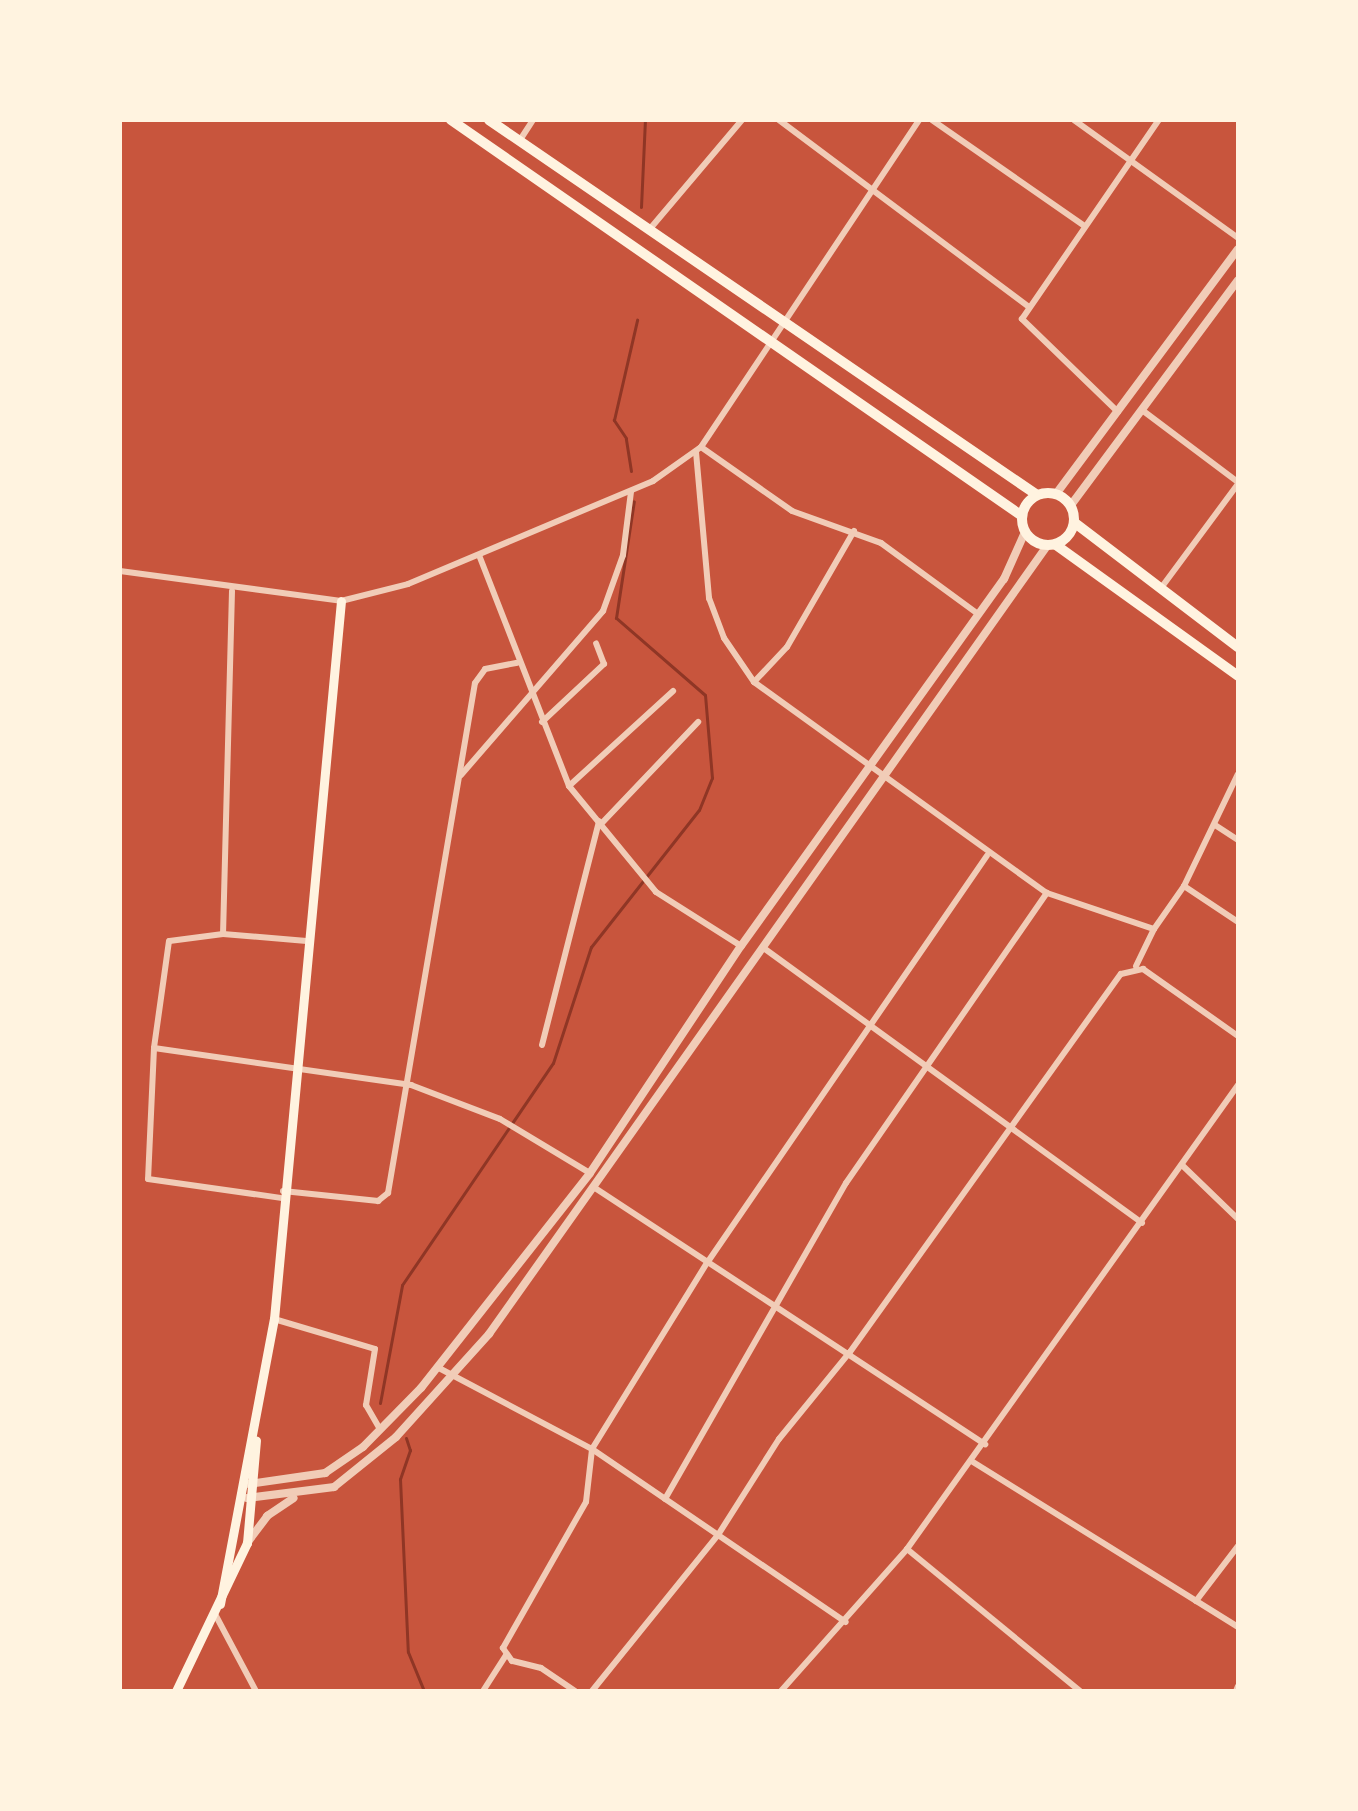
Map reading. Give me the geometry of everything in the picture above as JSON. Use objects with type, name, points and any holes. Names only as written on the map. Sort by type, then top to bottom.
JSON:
[{"type":"main road","points":[[451,120],[1022,516],[1025,532],[1052,545],[1238,676]]},
{"type":"main road","points":[[489,120],[1037,495],[1056,494],[1071,505],[1075,523],[1159,591],[1238,647]]},
{"type":"main road","points":[[1022,516],[1037,495]]},
{"type":"main road","points":[[1052,545],[1075,523]]},
{"type":"main road","points":[[220,1604],[239,1499],[256,1437],[274,1319],[281,1194],[341,601]]},
{"type":"main road","points":[[176,1691],[247,1543],[256,1497],[256,1437]]},
{"type":"street","points":[[520,140],[533,120]]},
{"type":"street","points":[[649,230],[742,120]]},
{"type":"street","points":[[779,120],[1029,307]]},
{"type":"street","points":[[120,571],[232,591],[341,601],[479,555],[631,492],[698,449],[919,120]]},
{"type":"street","points":[[932,120],[1083,225]]},
{"type":"street","points":[[1074,120],[1238,238]]},
{"type":"street","points":[[1118,412],[1023,325],[1029,307],[1083,225],[1159,120]]},
{"type":"street","points":[[1056,494],[1238,249]]},
{"type":"street","points":[[1071,505],[1238,280]]},
{"type":"street","points":[[1142,410],[1238,483],[1159,591]]},
{"type":"street","points":[[698,449],[765,496],[854,531],[978,614]]},
{"type":"street","points":[[698,449],[709,598],[724,638],[754,682],[987,856],[1047,893],[1154,929]]},
{"type":"street","points":[[461,776],[603,611],[623,555],[631,492]]},
{"type":"street","points":[[754,682],[787,647],[854,531]]},
{"type":"street","points":[[243,1483],[257,1484],[325,1473],[380,1429],[437,1367],[590,1173],[741,946],[978,614],[1025,532]]},
{"type":"street","points":[[239,1499],[298,1496],[327,1490],[359,1469],[452,1378],[595,1188],[1052,545]]},
{"type":"street","points":[[479,555],[517,663],[569,786],[656,892],[741,946]]},
{"type":"street","points":[[223,934],[232,591]]},
{"type":"street","points":[[542,722],[604,664],[596,643]]},
{"type":"street","points":[[307,941],[223,934],[169,941],[154,1048],[148,1179],[281,1194],[384,1198],[411,1085],[475,683],[485,669],[517,663]]},
{"type":"street","points":[[569,786],[673,691]]},
{"type":"street","points":[[542,1045],[600,822],[698,722]]},
{"type":"street","points":[[592,1691],[718,1535],[779,1439],[850,1352],[1121,974],[1136,966],[1154,929],[1184,886],[1238,774]]},
{"type":"street","points":[[1215,825],[1238,840]]},
{"type":"street","points":[[483,1691],[506,1655],[507,1640],[586,1502],[592,1449],[707,1263],[987,856]]},
{"type":"street","points":[[1184,886],[1238,922]]},
{"type":"street","points":[[665,1499],[774,1304],[926,1066],[1047,893]]},
{"type":"street","points":[[765,949],[1142,1223]]},
{"type":"street","points":[[1136,966],[1238,1036]]},
{"type":"street","points":[[154,1048],[411,1085],[500,1119],[590,1173]]},
{"type":"street","points":[[781,1691],[846,1622],[973,1462],[1238,1085]]},
{"type":"street","points":[[1182,1165],[1238,1219]]},
{"type":"street","points":[[595,1188],[707,1263],[850,1352],[985,1444]]},
{"type":"street","points":[[274,1319],[375,1349],[366,1405],[380,1429]]},
{"type":"street","points":[[437,1367],[452,1378],[592,1449],[846,1622]]},
{"type":"street","points":[[973,1462],[1238,1627]]},
{"type":"street","points":[[247,1543],[267,1516],[298,1496]]},
{"type":"street","points":[[1196,1601],[1238,1546]]},
{"type":"street","points":[[907,1549],[1080,1691]]},
{"type":"street","points":[[215,1614],[256,1691]]},
{"type":"street","points":[[506,1655],[575,1691]]},
{"type":"waterway","points":[[641,207],[645,120]]},
{"type":"waterway","points":[[631,471],[626,438],[614,420],[637,320]]},
{"type":"waterway","points":[[380,1403],[402,1285],[553,1063],[591,947],[699,810],[712,778],[705,695],[616,618],[634,501]]},
{"type":"waterway","points":[[406,1438],[410,1450],[400,1479],[408,1652],[424,1691]]}]
